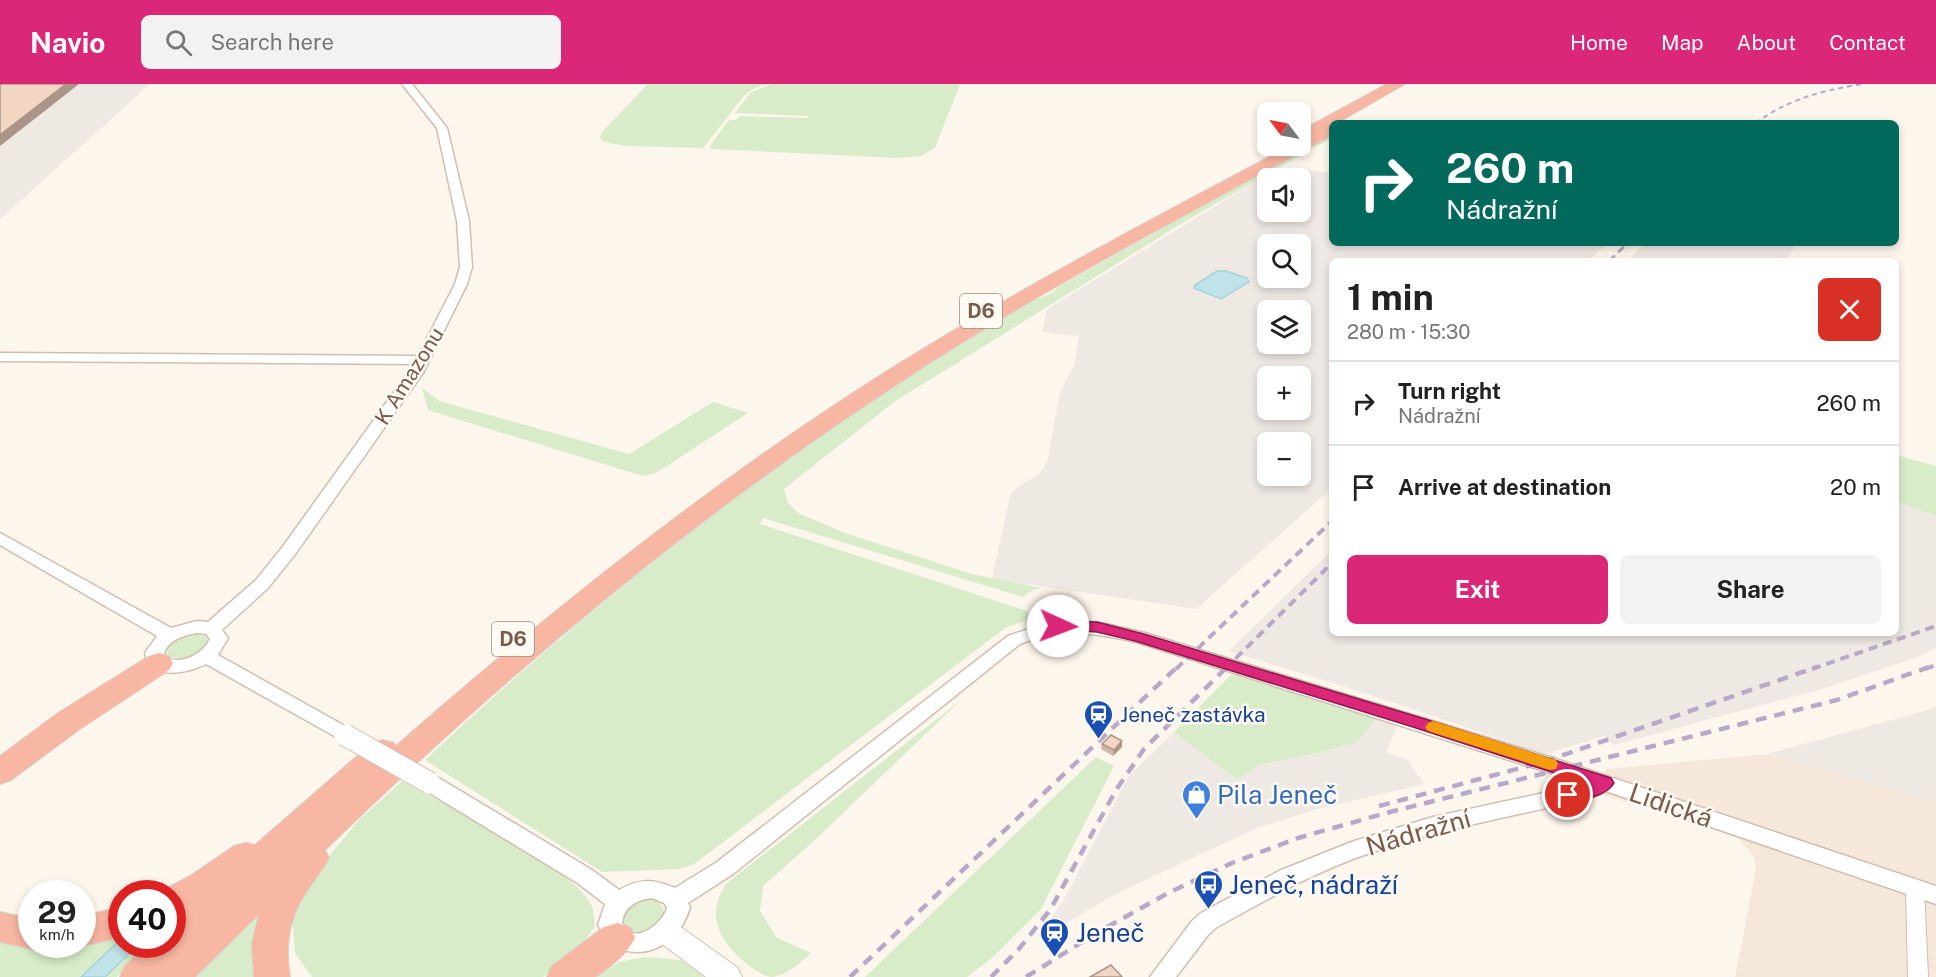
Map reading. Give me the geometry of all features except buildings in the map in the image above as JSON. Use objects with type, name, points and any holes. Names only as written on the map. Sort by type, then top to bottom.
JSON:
[{"type":"highway","points":[[1331,120],[1398,84]]},
{"type":"highway","points":[[1348,120],[1414,84]]},
{"type":"highway","points":[[1311,131],[1329,121]]},
{"type":"highway","name":"D6","points":[[171,977],[296,855],[518,656],[629,566],[744,478],[835,415],[1003,310],[1329,131]]},
{"type":"highway","name":"D6","points":[[186,931],[341,788],[502,648],[598,570],[730,471],[821,409],[982,310],[1266,156]]},
{"type":"highway","points":[[0,772],[69,721],[159,663]]},
{"type":"highway","points":[[272,977],[268,943],[277,910],[287,889],[332,834],[414,747]]},
{"type":"highway","points":[[186,895],[216,877],[341,788]]},
{"type":"highway","points":[[0,927],[18,931]]},
{"type":"highway","points":[[565,977],[588,962],[617,938]]},
{"type":"highway","name":"D6","points":[[138,977],[158,958]]},
{"type":"main road","points":[[668,933],[728,977]]},
{"type":"street","name":"K Amazonu","points":[[212,629],[248,598],[277,567],[424,360],[461,284],[466,267],[460,200],[442,128],[407,84]]},
{"type":"street","points":[[0,357],[424,360]]},
{"type":"street","points":[[0,538],[170,635]]},
{"type":"street","name":"Lidická","points":[[675,899],[725,868],[1014,640],[1035,631],[1058,626],[1097,627],[1139,637],[1605,783],[1925,892]]},
{"type":"street","points":[[197,627],[212,629],[218,632],[218,644],[206,656],[186,665],[166,666],[159,663],[154,653],[156,647],[170,635],[197,627]]},
{"type":"street","points":[[206,656],[430,783],[574,870],[619,902]]},
{"type":"street","name":"Nádražní","points":[[1162,977],[1200,928],[1209,920],[1305,868],[1433,825],[1588,791],[1605,783]]},
{"type":"street","points":[[662,890],[675,899],[678,912],[673,927],[668,933],[646,944],[630,944],[617,938],[610,925],[613,909],[634,892],[662,890]]},
{"type":"street","points":[[1918,977],[1925,892]]},
{"type":"shaded area","points":[[0,84],[150,84],[0,219]]},
{"type":"shaded area","points":[[1311,171],[1329,172],[1329,246],[1605,246],[1591,258],[1329,258],[1329,491],[1196,609],[992,579],[1010,496],[1017,487],[1038,475],[1047,463],[1060,393],[1074,366],[1079,336],[1042,332],[1047,309],[1257,181],[1257,222],[1311,222]]},
{"type":"shaded area","points":[[1643,246],[1794,246],[1787,258],[1630,258]]},
{"type":"shaded area","points":[[1899,502],[1936,516],[1936,647],[1921,656],[1825,688],[1614,745],[1605,736],[1544,754],[1365,693],[1229,651],[1329,553],[1329,636],[1899,636]]},
{"type":"shaded area","points":[[1936,706],[1936,802],[1767,754],[1928,710]]},
{"type":"shaded area","name":"Pila Jeneč","points":[[1377,718],[1397,726],[1386,752],[1408,760],[1424,784],[1314,810],[1257,828],[1122,891],[1041,937],[1039,935],[1062,903],[1129,776],[1174,732],[1236,779],[1262,764],[1356,743]]},
{"type":"shaded area","points":[[1767,754],[1936,802],[1936,977],[1735,977],[1756,869],[1753,855],[1738,838],[1688,820],[1589,791],[1607,769]]},
{"type":"green space","points":[[648,84],[767,84],[753,89],[744,96],[703,148],[624,146],[602,141],[600,137],[602,132]]},
{"type":"green space","points":[[771,84],[960,84],[935,148],[921,156],[898,158],[711,149],[710,146],[729,120],[736,120],[739,116],[808,118],[808,116],[735,113],[750,93]]},
{"type":"green space","points":[[1329,135],[1329,140],[1311,150],[1311,145]]},
{"type":"green space","points":[[1291,156],[1300,156],[1279,168],[1270,168]]},
{"type":"green space","points":[[1257,175],[1257,180],[1189,219],[894,402],[784,489],[788,503],[798,513],[845,533],[972,574],[1042,588],[1033,590],[1023,597],[763,518],[760,524],[1027,611],[1029,619],[1005,628],[693,865],[679,869],[602,872],[425,760],[579,623],[685,536],[795,454],[921,368],[1035,300],[1050,294],[1058,287]]},
{"type":"green space","points":[[422,388],[439,401],[629,454],[713,402],[748,413],[656,473],[643,476],[428,410]]},
{"type":"green space","points":[[1899,456],[1936,466],[1936,516],[1899,502]]},
{"type":"green space","points":[[198,634],[208,640],[196,654],[178,659],[167,654],[170,645],[178,638]]},
{"type":"green space","points":[[1234,672],[1377,718],[1356,743],[1262,764],[1236,779],[1174,732]]},
{"type":"green space","points":[[960,701],[816,839],[763,886],[760,911],[777,938],[811,953],[789,971],[773,977],[763,975],[748,965],[730,947],[718,928],[717,906],[727,883]]},
{"type":"green space","points":[[1096,757],[1114,766],[1041,909],[992,958],[967,977],[865,977]]},
{"type":"green space","points":[[402,781],[504,837],[559,872],[579,889],[591,904],[595,926],[578,952],[543,977],[312,977],[295,953],[292,913],[325,861],[359,820]]},
{"type":"green space","points":[[268,897],[255,936],[252,956],[254,977],[188,977]]},
{"type":"green space","points":[[643,899],[657,901],[662,906],[663,920],[643,932],[633,932],[623,925],[623,914],[631,904]]},
{"type":"green space","points":[[108,936],[108,951],[81,977],[0,977],[0,941],[18,946],[18,958],[96,958],[96,940]]},
{"type":"green space","points":[[645,957],[681,960],[704,977],[594,977],[619,962]]},
{"type":"green space","points":[[125,958],[137,958],[117,977],[105,977]]},
{"type":"water","points":[[1217,271],[1226,271],[1247,278],[1249,282],[1221,299],[1194,288],[1195,285]]},
{"type":"water","points":[[108,951],[108,958],[125,958],[105,977],[81,977]]},
{"type":"railway","points":[[1760,120],[1807,97],[1863,84]]},
{"type":"railway","points":[[1612,258],[1625,246]]},
{"type":"railway","points":[[1176,669],[1329,524]]},
{"type":"railway","points":[[1225,669],[1329,566]]},
{"type":"railway","points":[[1812,669],[1936,626]]},
{"type":"railway","points":[[1925,669],[1936,665]]},
{"type":"railway","points":[[850,977],[1177,667]]},
{"type":"railway","points":[[991,977],[1018,950],[1050,910],[1116,790],[1144,749],[1227,667]]},
{"type":"railway","points":[[1379,806],[1543,762],[1817,667]]},
{"type":"railway","points":[[1026,977],[1100,931],[1170,892],[1232,863],[1298,838],[1386,813],[1837,700],[1929,667]]},
{"type":"slow traffic","points":[[1433,727],[1550,764]]},
{"type":"place","name":"Jeneč zastávka","points":[[1099,740]]},
{"type":"place","name":"Pila Jeneč","points":[[1196,820]]},
{"type":"place","name":"Jeneč, nádraží","points":[[1208,910]]},
{"type":"place","name":"Jeneč","points":[[1055,958]]},
{"type":"route","points":[[1058,626],[1097,627],[1139,637],[1605,783],[1588,791],[1568,795]]}]
